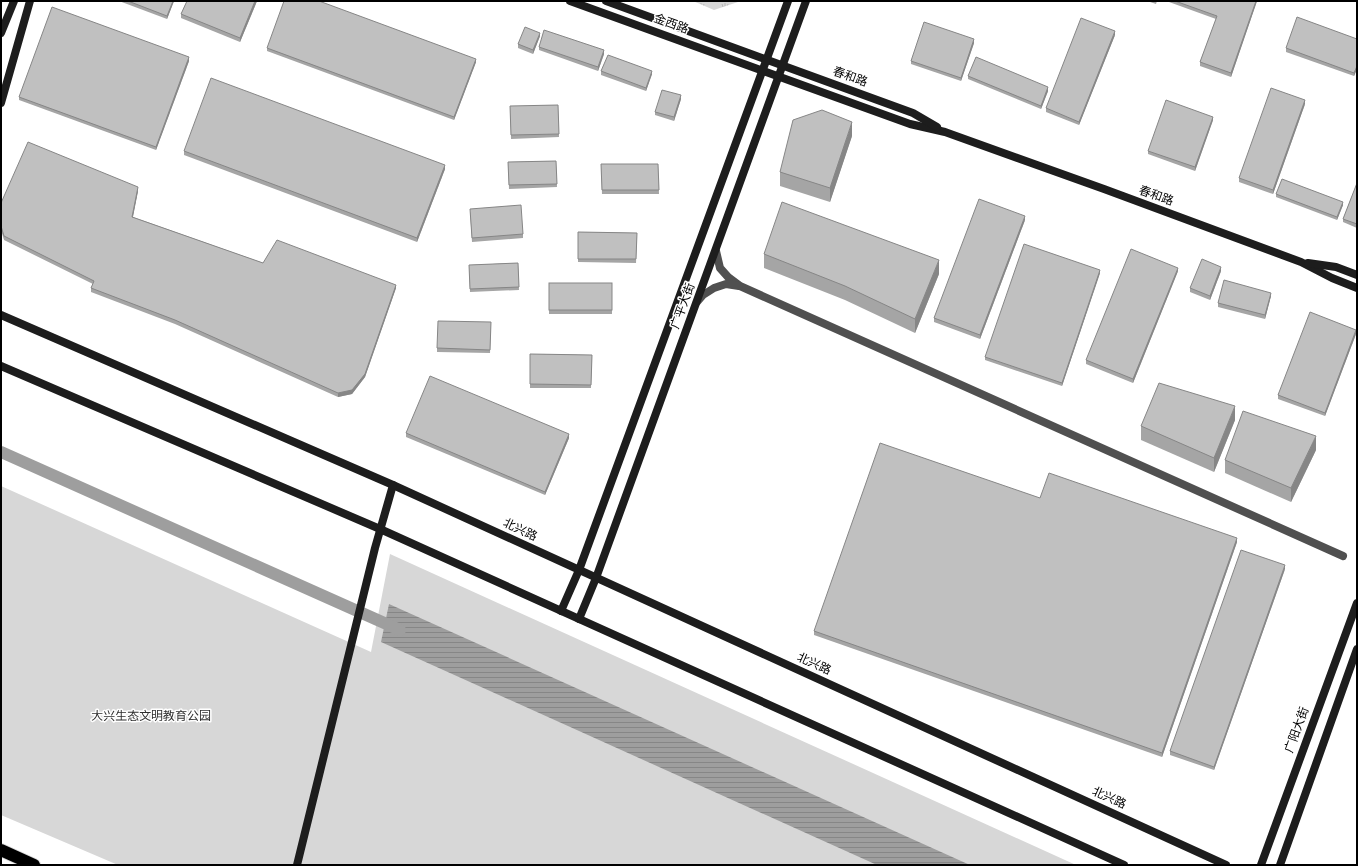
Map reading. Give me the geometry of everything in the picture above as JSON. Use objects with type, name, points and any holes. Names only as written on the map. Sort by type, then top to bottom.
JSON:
[{"type":"highway","points":[[1,850],[34,865]]},
{"type":"street","points":[[1,33],[14,1]]},
{"type":"street","points":[[1,103],[30,1]]},
{"type":"street","name":"金西路","points":[[570,1],[763,70]]},
{"type":"street","name":"金西路","points":[[606,1],[767,60]]},
{"type":"street","name":"广平大街","points":[[561,610],[580,570],[788,1]]},
{"type":"street","name":"广平大街","points":[[579,618],[596,578],[806,1]]},
{"type":"street","name":"春和路","points":[[767,60],[913,113],[945,132]]},
{"type":"street","name":"春和路","points":[[763,70],[910,124],[945,132],[1301,262],[1332,278],[1357,288]]},
{"type":"street","points":[[716,251],[720,268],[740,286]]},
{"type":"street","points":[[1301,262],[1336,267],[1357,275]]},
{"type":"street","points":[[697,303],[703,294],[714,288],[726,284],[740,286],[1343,556]]},
{"type":"street","name":"北兴路","points":[[1,315],[393,485],[1226,865]]},
{"type":"street","points":[[1,366],[380,529],[1124,865]]},
{"type":"street","points":[[297,865],[380,529],[393,485]]},
{"type":"street","name":"广阳大街","points":[[1260,865],[1357,603]]},
{"type":"street","points":[[1280,865],[1357,648]]},
{"type":"green space","points":[[693,1],[741,1],[714,10]]},
{"type":"green space","name":"大兴生态文明教育公园","points":[[1,486],[371,652],[390,554],[1076,865],[118,865],[1,815]]},
{"type":"shaded area","points":[[389,604],[970,865],[877,865],[381,642]]},
{"type":"building","points":[[128,1],[173,1],[167,16]]},
{"type":"building","points":[[187,1],[255,1],[240,38],[181,14]]},
{"type":"building","points":[[284,1],[319,1],[476,59],[454,117],[267,48]]},
{"type":"building","points":[[1175,1],[1256,1],[1231,73],[1200,62],[1217,16]]},
{"type":"building","points":[[52,7],[189,57],[156,147],[19,97]]},
{"type":"building","points":[[1297,17],[1357,39],[1357,66],[1354,73],[1286,48]]},
{"type":"building","points":[[1081,18],[1115,31],[1079,122],[1046,108]]},
{"type":"building","points":[[924,22],[974,39],[961,78],[911,61]]},
{"type":"building","points":[[525,27],[540,33],[533,50],[518,44]]},
{"type":"building","points":[[544,30],[604,50],[598,67],[539,47]]},
{"type":"building","points":[[608,55],[652,71],[646,88],[601,71]]},
{"type":"building","points":[[976,57],[1048,87],[1041,106],[968,76]]},
{"type":"building","points":[[211,78],[445,165],[417,238],[184,151]]},
{"type":"building","points":[[1271,88],[1305,100],[1273,190],[1239,178]]},
{"type":"building","points":[[662,90],[681,95],[674,117],[655,112]]},
{"type":"building","points":[[1166,100],[1213,117],[1195,167],[1148,151]]},
{"type":"building","points":[[558,105],[559,134],[511,135],[510,106]]},
{"type":"building","points":[[822,110],[852,122],[830,188],[780,172],[793,120]]},
{"type":"building","points":[[28,142],[138,187],[132,217],[263,263],[277,240],[396,285],[365,374],[352,390],[338,393],[175,320],[91,288],[94,281],[4,236],[1,226],[1,203]]},
{"type":"building","points":[[556,161],[557,184],[509,185],[508,162]]},
{"type":"building","points":[[601,164],[658,164],[659,190],[602,190]]},
{"type":"building","points":[[1282,179],[1343,202],[1337,217],[1276,194]]},
{"type":"building","points":[[1357,183],[1357,224],[1343,219]]},
{"type":"building","points":[[979,199],[1025,216],[980,335],[934,318]]},
{"type":"building","points":[[782,202],[939,260],[915,319],[845,286],[764,254]]},
{"type":"building","points":[[521,205],[523,234],[472,238],[470,209]]},
{"type":"building","points":[[578,232],[637,233],[636,259],[578,259]]},
{"type":"building","points":[[1024,244],[1100,270],[1062,383],[985,357]]},
{"type":"building","points":[[1131,249],[1178,268],[1133,379],[1086,360]]},
{"type":"building","points":[[1202,259],[1221,267],[1210,296],[1190,288]]},
{"type":"building","points":[[518,263],[519,287],[470,289],[469,265]]},
{"type":"building","points":[[1224,280],[1271,293],[1265,315],[1218,303]]},
{"type":"building","points":[[549,283],[612,283],[612,310],[549,310]]},
{"type":"building","points":[[1310,312],[1356,330],[1325,413],[1278,395]]},
{"type":"building","points":[[438,321],[491,322],[490,350],[437,348]]},
{"type":"building","points":[[530,354],[592,355],[591,385],[530,384]]},
{"type":"building","points":[[430,376],[569,434],[545,492],[406,433]]},
{"type":"building","points":[[1159,383],[1235,406],[1214,458],[1141,426]]},
{"type":"building","points":[[1243,411],[1316,436],[1291,488],[1225,460]]},
{"type":"building","points":[[880,443],[1040,498],[1049,473],[1237,538],[1162,753],[814,631]]},
{"type":"building","points":[[1241,550],[1285,565],[1214,767],[1170,751]]},
{"type":"waterway","points":[[1,452],[400,630]]}]
